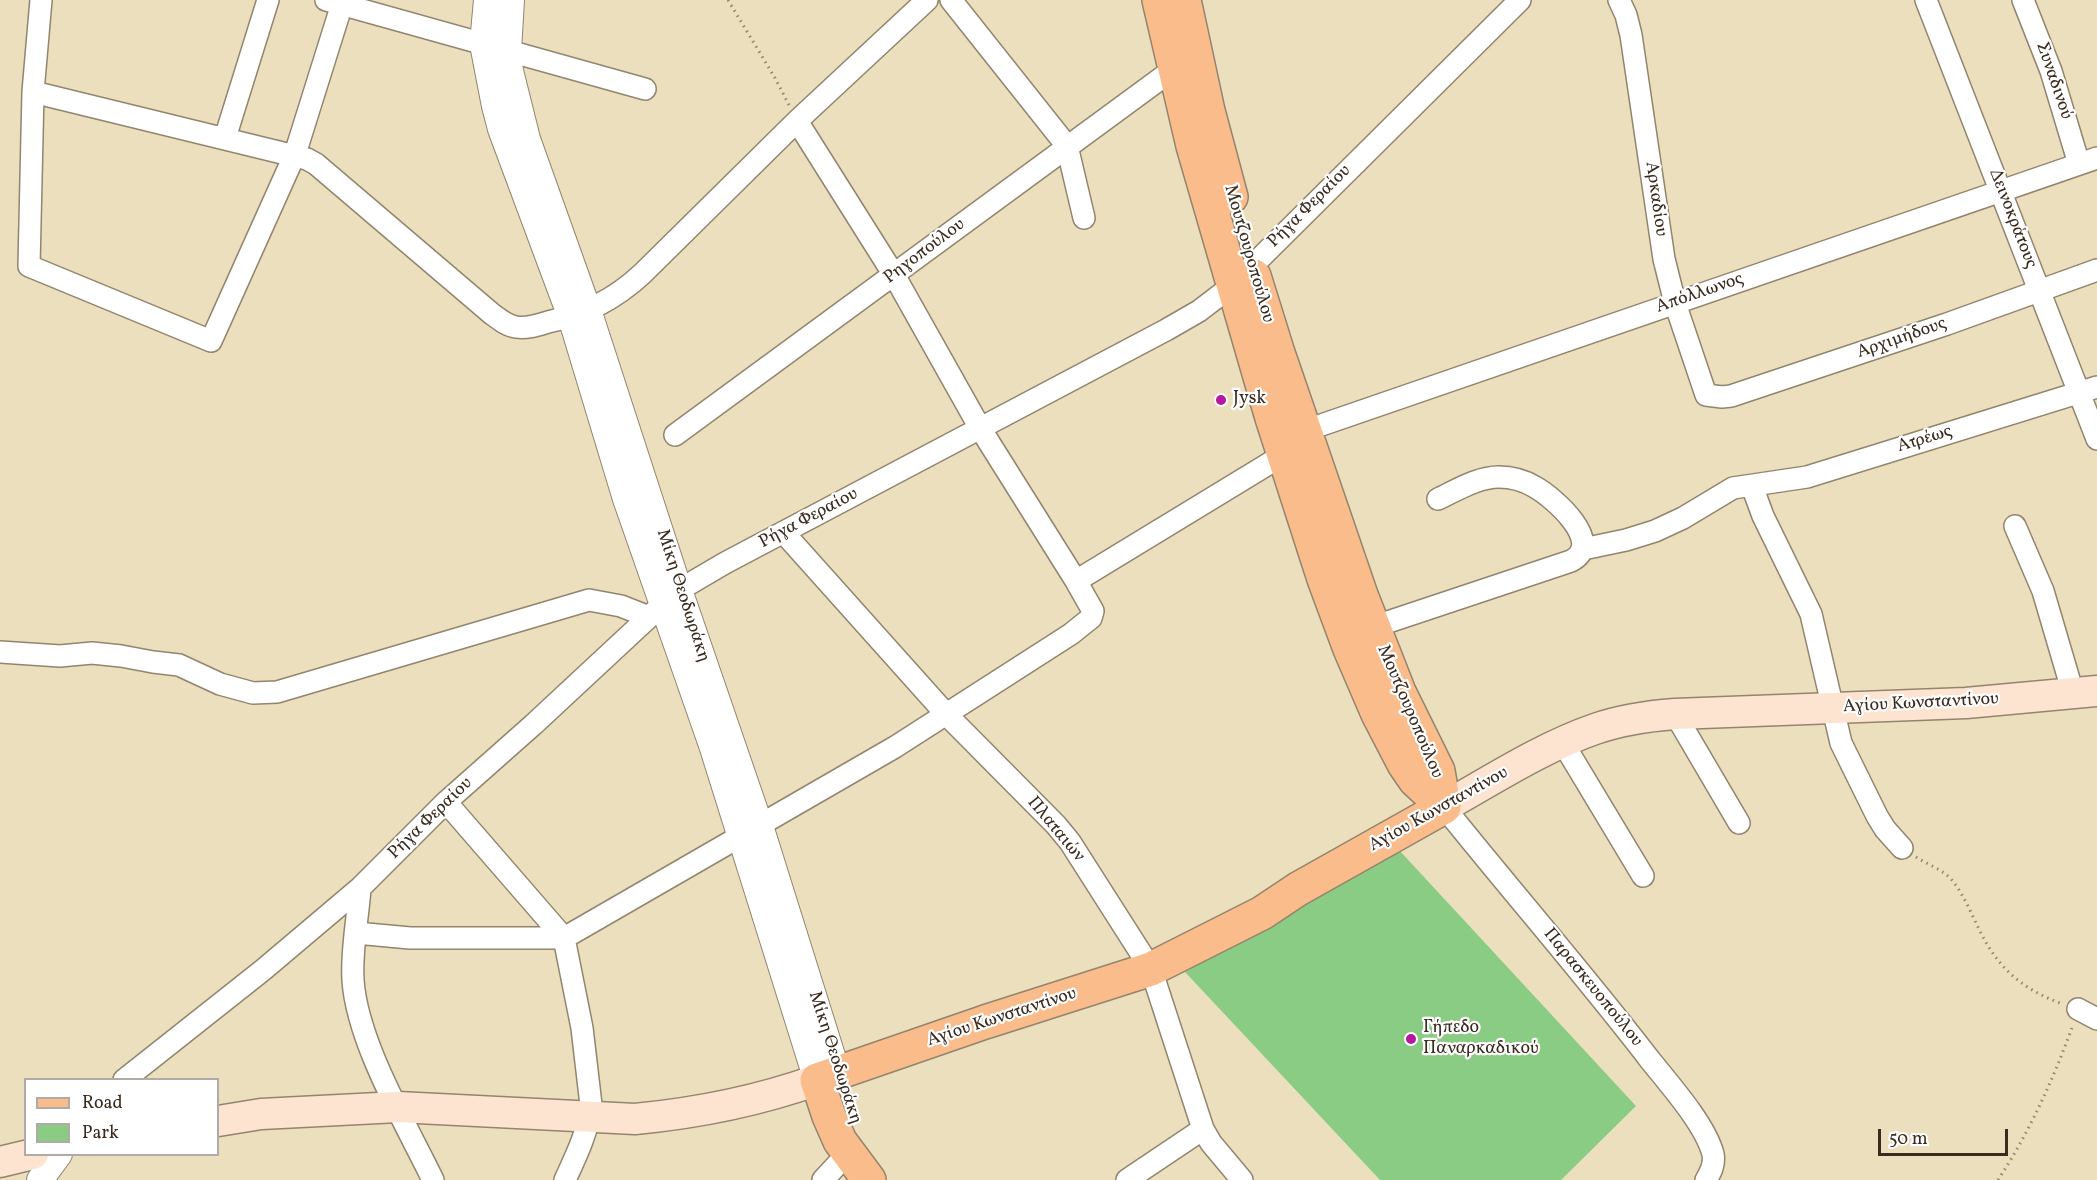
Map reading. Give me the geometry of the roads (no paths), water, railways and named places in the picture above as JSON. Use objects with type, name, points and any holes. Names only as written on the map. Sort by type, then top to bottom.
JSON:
[{"type":"main road","name":"Μουτζουροπούλου","points":[[1159,0],[1193,146],[1242,275],[1294,443],[1339,618],[1378,714],[1415,780],[1444,807]]},
{"type":"main road","name":"Μουτζουροπούλου","points":[[1184,0],[1242,275]]},
{"type":"main road","name":"Μουτζουροπούλου","points":[[1294,443],[1399,692],[1438,771],[1444,807]]},
{"type":"main road","name":"Αγίου Κωνσταντίνου","points":[[827,1076],[1151,969],[1262,913],[1298,889],[1563,743],[1617,722],[1676,714],[1976,702],[2085,692]]},
{"type":"main road","points":[[219,1121],[261,1114],[398,1107],[635,1119],[734,1105],[792,1089],[827,1076]]},
{"type":"main road","name":"Μίκη Θεοδωράκη","points":[[827,1076],[836,1131],[848,1153],[869,1180]]},
{"type":"main road","name":"Μίκη Θεοδωράκη","points":[[827,1076],[863,1140],[894,1180]]},
{"type":"main road","points":[[0,1162],[28,1156]]},
{"type":"street","points":[[40,0],[33,92],[29,266],[211,341],[295,154],[334,2],[645,89]]},
{"type":"street","points":[[225,138],[268,0]]},
{"type":"street","name":"Μίκη Θεοδωράκη","points":[[487,0],[483,44],[501,129],[580,314]]},
{"type":"street","name":"Μίκη Θεοδωράκη","points":[[511,0],[508,51],[510,71],[527,139],[580,314],[626,499],[750,832],[827,1076]]},
{"type":"street","points":[[33,92],[295,154],[316,164],[505,324],[526,327],[580,314],[603,304],[629,286],[797,121],[927,0]]},
{"type":"street","points":[[951,0],[1067,146],[1084,218]]},
{"type":"street","name":"Ρήγα Φεραίου","points":[[127,1078],[263,970],[360,888],[446,802],[664,604],[725,563],[1199,311],[1242,275],[1520,0]]},
{"type":"street","name":"Αρκαδίου","points":[[1619,0],[1631,34],[1664,259],[1675,303],[1706,394]]},
{"type":"street","name":"Δεινοκράτους","points":[[1926,0],[2040,292],[2089,390],[2097,439]]},
{"type":"street","name":"Συναδινού","points":[[2022,0],[2088,161]]},
{"type":"street","name":"Ρηγοπούλου","points":[[675,435],[1175,68]]},
{"type":"street","points":[[356,933],[410,938],[564,938],[896,747],[1071,634],[1091,618],[1093,610],[1076,581],[980,428],[894,276],[797,121]]},
{"type":"street","name":"Απόλλωνος","points":[[1076,581],[1294,443],[1675,303],[2088,161]]},
{"type":"street","name":"Αρχιμήδους","points":[[1706,394],[1731,396],[2040,292],[2097,270]]},
{"type":"street","name":"Ατρέως","points":[[1582,549],[1626,540],[1654,531],[1683,518],[1733,488],[1807,477],[2089,390]]},
{"type":"street","points":[[1373,627],[1571,561],[1577,558],[1582,549],[1581,534],[1568,513],[1534,486],[1517,479],[1500,477],[1483,480],[1438,499]]},
{"type":"street","points":[[1752,486],[1763,516],[1811,614],[1841,743],[1885,829],[1902,848]]},
{"type":"street","points":[[2015,526],[2085,692]]},
{"type":"street","name":"Πλαταιών","points":[[784,533],[946,714],[1070,842],[1151,969],[1203,1129],[1211,1143],[1242,1180]]},
{"type":"street","points":[[0,652],[60,656],[92,653],[121,656],[179,665],[220,684],[253,693],[277,692],[589,600],[621,606],[664,604]]},
{"type":"street","points":[[1676,714],[1740,823]]},
{"type":"street","points":[[1563,743],[1643,876]]},
{"type":"street","points":[[446,802],[564,938],[582,1028],[589,1072],[591,1105],[582,1143],[565,1180]]},
{"type":"street","name":"Παρασκευοπούλου","points":[[1444,807],[1688,1108],[1713,1154],[1712,1168],[1706,1180]]},
{"type":"street","points":[[360,888],[353,969],[358,1009],[387,1086],[433,1180]]},
{"type":"street","points":[[1127,1180],[1203,1129]]},
{"type":"street","points":[[823,1180],[848,1153]]},
{"type":"street","points":[[40,1180],[58,1156]]},
{"type":"place","name":"Jysk","points":[[1221,400]]},
{"type":"place","name":"Γήπεδο Παναρκαδικού","points":[[1411,1039]]}]
